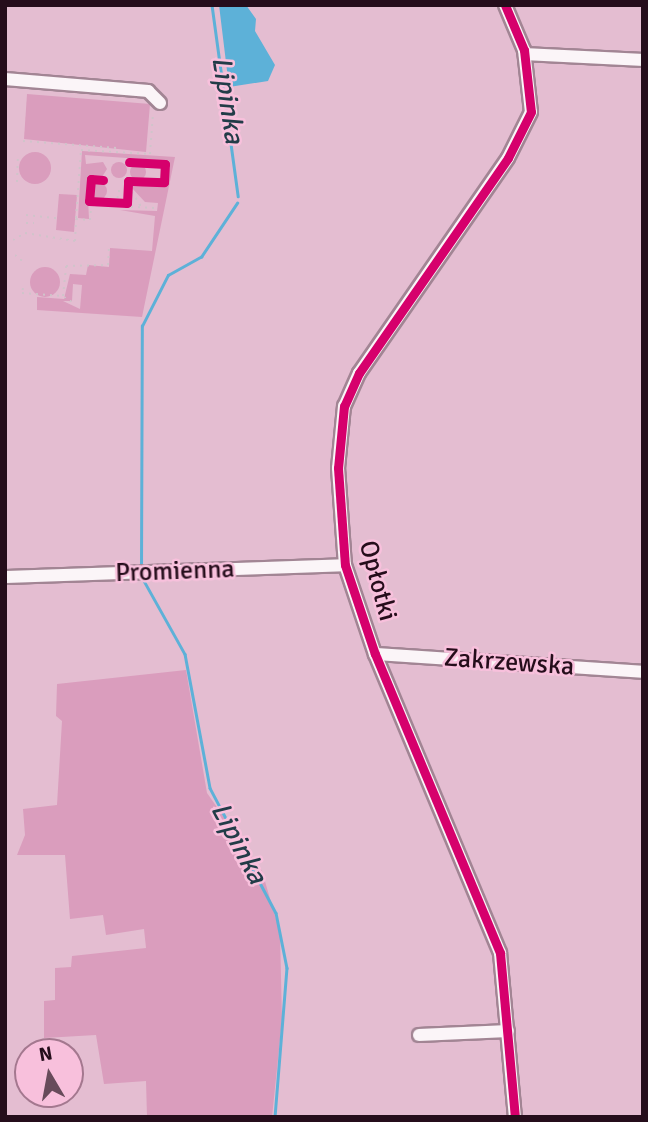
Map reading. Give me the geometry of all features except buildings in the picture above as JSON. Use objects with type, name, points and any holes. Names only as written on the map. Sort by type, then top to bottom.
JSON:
[{"type":"street","name":"Opłotki","points":[[505,5],[525,54],[532,85],[524,129],[395,317],[344,406],[338,468],[345,565],[375,654],[500,953],[515,1117]]},
{"type":"street","points":[[525,54],[643,60]]},
{"type":"street","points":[[5,79],[148,91],[157,108]]},
{"type":"street","name":"Promienna","points":[[5,577],[345,565]]},
{"type":"street","name":"Zakrzewska","points":[[375,654],[643,672]]},
{"type":"street","points":[[419,1035],[508,1031]]},
{"type":"path","points":[[23,141],[150,155],[157,108]]},
{"type":"path","points":[[82,147],[117,148]]},
{"type":"path","points":[[13,240],[25,233],[75,241],[82,147]]},
{"type":"path","points":[[17,182],[18,155]]},
{"type":"path","points":[[96,160],[151,166]]},
{"type":"path","points":[[91,179],[89,201],[156,206]]},
{"type":"path","points":[[107,202],[110,182],[133,181],[127,203]]},
{"type":"path","points":[[117,206],[118,191],[132,192],[142,208]]},
{"type":"path","points":[[76,219],[90,220],[90,207],[156,206]]},
{"type":"path","points":[[26,215],[57,218]]},
{"type":"path","points":[[26,223],[34,223]]},
{"type":"path","points":[[64,296],[66,266],[108,265],[109,247]]},
{"type":"path","points":[[15,255],[25,263]]},
{"type":"path","points":[[23,288],[22,293],[64,296],[72,302]]},
{"type":"shaded area","points":[[27,94],[150,104],[146,152],[24,139]]},
{"type":"shaded area","points":[[82,151],[175,157],[142,317],[37,310],[37,297],[64,299],[70,274],[86,275],[88,265],[109,267],[110,248],[152,251],[155,216],[120,210],[157,211],[158,203],[145,202],[131,187],[165,184],[168,161],[85,155],[86,164],[103,162],[107,169],[102,177],[87,179],[89,219],[78,218]],"holes":[[[73,284],[82,285],[80,309],[63,301],[72,301]]]},
{"type":"shaded area","points":[[35,152],[46,157],[51,168],[46,179],[35,184],[24,179],[19,168],[24,157]]},
{"type":"shaded area","points":[[119,162],[125,164],[125,176],[119,178],[113,176],[111,170],[113,164]]},
{"type":"shaded area","points":[[138,164],[144,166],[144,178],[138,180],[132,178],[130,172],[132,166]]},
{"type":"shaded area","points":[[98,182],[104,185],[107,191],[104,197],[98,200],[92,197],[89,191],[92,185]]},
{"type":"shaded area","points":[[59,194],[77,195],[74,232],[56,230]]},
{"type":"shaded area","points":[[45,267],[51,268],[59,276],[59,288],[51,296],[45,297],[39,296],[31,288],[30,282],[31,276],[39,268]]},
{"type":"shaded area","points":[[186,670],[207,793],[262,871],[280,933],[282,1020],[272,1117],[147,1117],[146,1081],[104,1084],[96,1035],[44,1038],[44,1001],[55,1000],[55,968],[71,967],[72,956],[146,948],[144,929],[106,935],[103,915],[70,919],[65,855],[17,855],[25,835],[23,809],[57,805],[62,721],[56,716],[57,684]]},
{"type":"water","points":[[219,5],[246,5],[256,19],[255,31],[275,65],[268,81],[229,87]]},
{"type":"waterway","name":"Lipinka","points":[[212,5],[238,196]]},
{"type":"waterway","name":"Lipinka","points":[[141,567],[142,326],[168,275],[201,257],[237,203]]},
{"type":"waterway","name":"Lipinka","points":[[143,579],[185,654],[210,788],[276,913],[287,968],[275,1117]]},
{"type":"cycle path","points":[[505,5],[524,50],[531,112],[508,158],[359,373],[344,406],[338,468],[345,565],[375,654],[500,953],[515,1117]]},
{"type":"cycle path","points":[[103,180],[91,179],[89,201],[127,203],[128,181],[164,182],[165,164],[129,162]]}]
